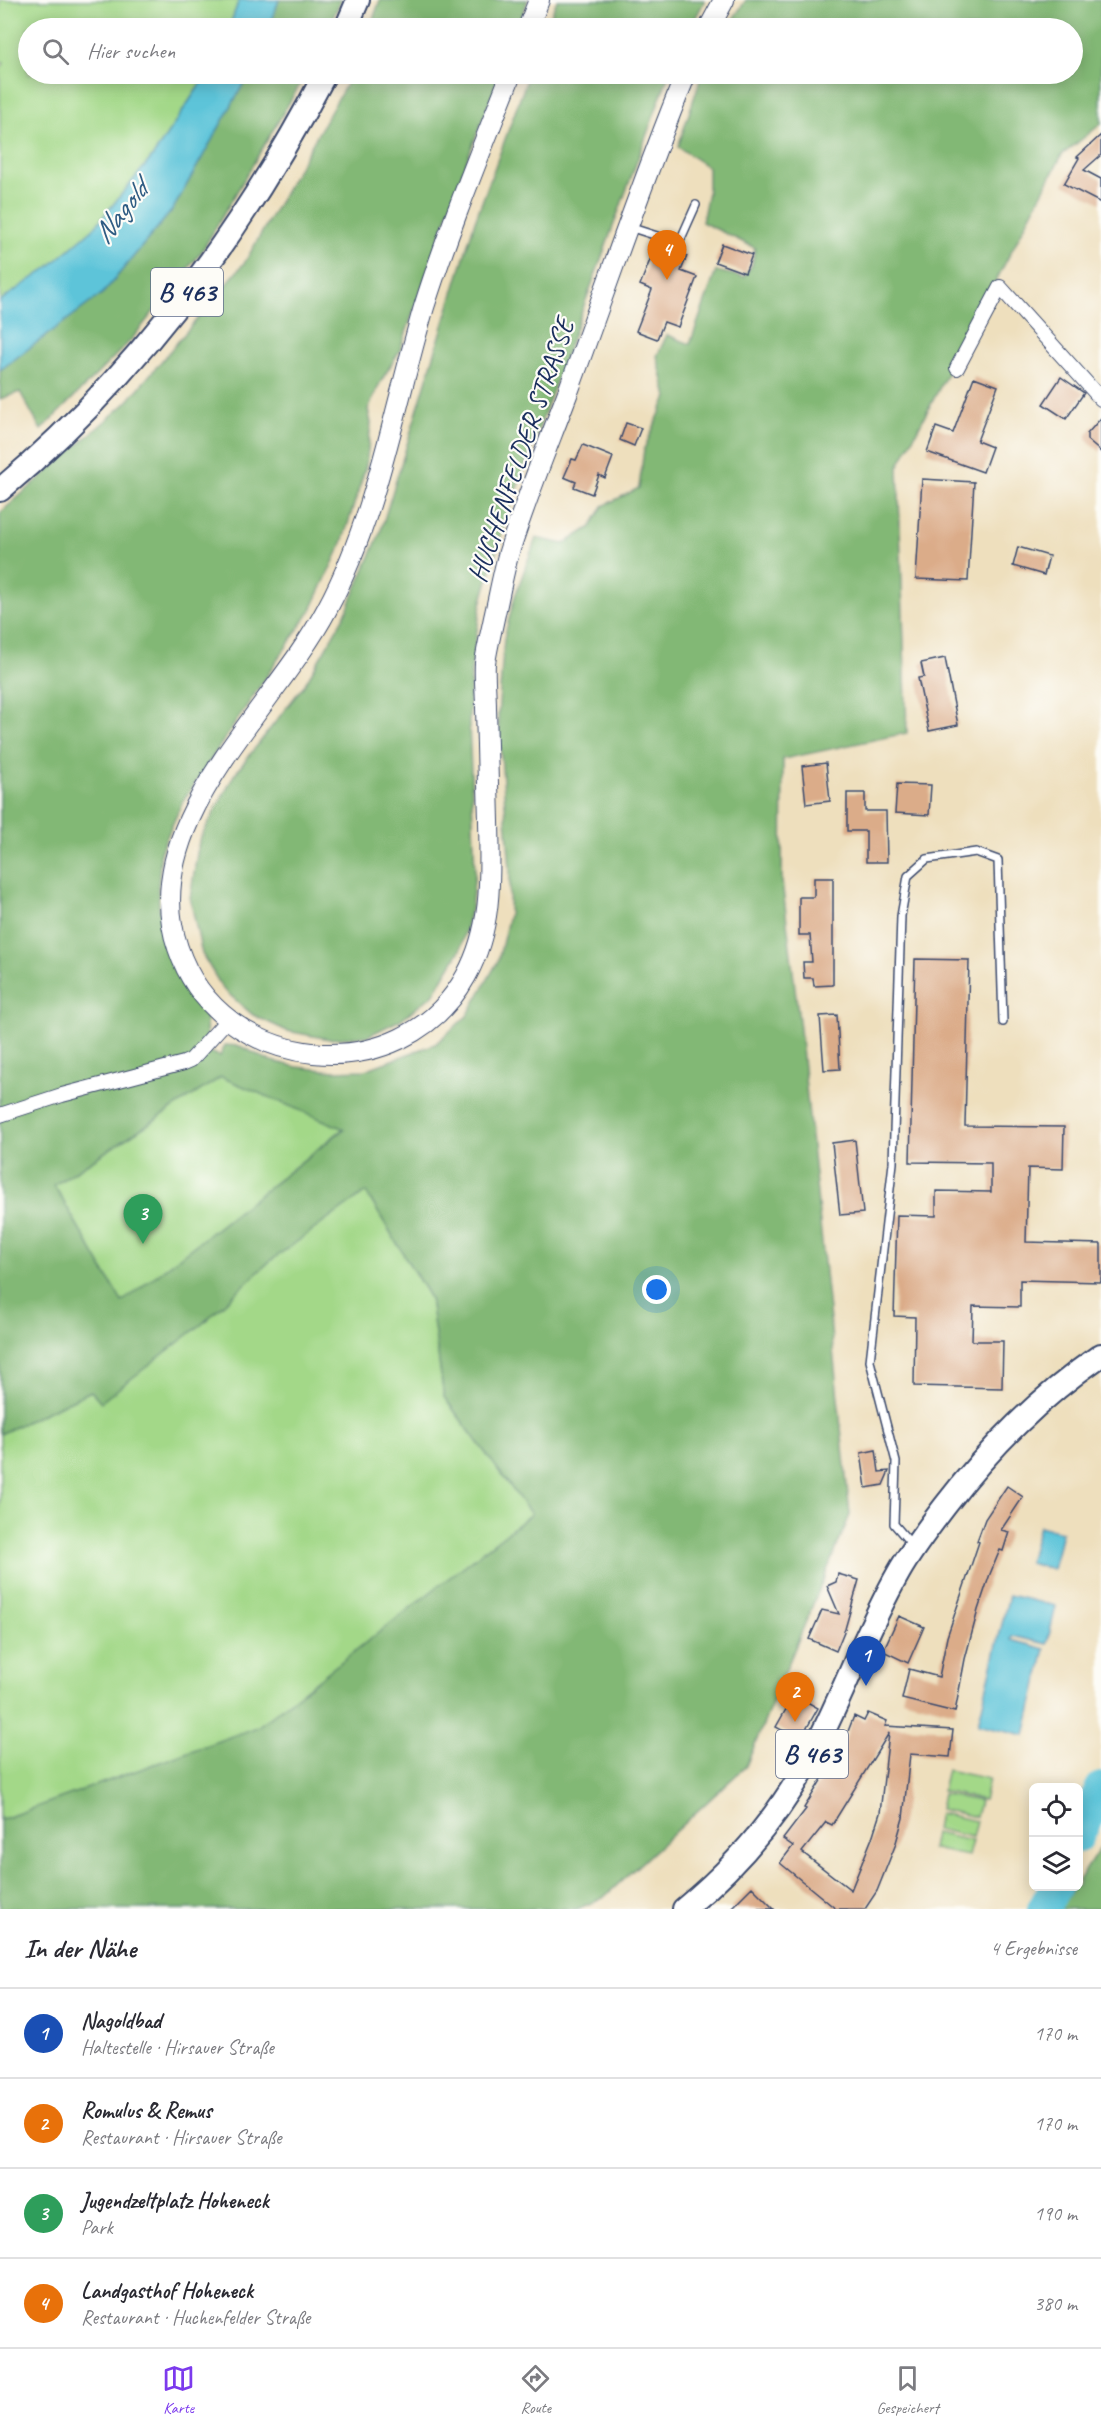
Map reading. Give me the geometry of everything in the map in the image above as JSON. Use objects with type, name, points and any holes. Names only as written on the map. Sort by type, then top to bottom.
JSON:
[{"type":"main road","points":[[350,18],[358,0]]},
{"type":"main road","points":[[532,18],[539,0]]},
{"type":"main road","points":[[714,18],[724,0]]},
{"type":"main road","name":"B 463","points":[[0,490],[96,401],[181,301],[221,247],[263,183],[320,84]]},
{"type":"main road","name":"HUCHENFELDER STRASSE","points":[[507,84],[426,303],[368,512],[353,554],[327,609],[297,659],[218,768],[178,840],[169,882],[172,924],[177,947],[200,990],[228,1019],[246,1032],[287,1049],[314,1054],[353,1053],[389,1043],[434,1017],[467,975],[486,928],[490,884],[485,664],[508,555],[682,84]]},
{"type":"main road","name":"B 463","points":[[689,1908],[738,1857],[792,1788],[823,1732],[877,1614],[899,1571],[914,1548],[964,1482],[1013,1426],[1071,1376],[1101,1355]]},
{"type":"street","points":[[957,369],[1000,287],[1101,399]]},
{"type":"street","points":[[0,1115],[63,1095],[184,1063],[191,1060],[228,1019]]},
{"type":"lane","points":[[629,227],[679,243],[696,205]]},
{"type":"lane","points":[[914,1548],[894,1524],[896,1462],[870,1361],[893,1163],[901,916],[908,876],[927,859],[976,852],[998,860],[1003,1022]]},
{"type":"green space","points":[[0,0],[239,0],[233,18],[18,18],[18,84],[200,84],[153,156],[94,228],[49,267],[0,301],[0,70],[4,63],[0,62]]},
{"type":"green space","points":[[279,0],[341,0],[333,18],[272,18]]},
{"type":"green space","points":[[380,0],[528,0],[521,18],[374,18]]},
{"type":"green space","points":[[557,0],[705,0],[695,18],[550,18]]},
{"type":"green space","points":[[746,0],[1101,0],[1101,124],[1062,155],[898,467],[907,733],[783,759],[782,881],[800,1029],[850,1515],[746,1766],[603,1898],[577,1909],[0,1909],[0,1820],[257,1727],[531,1514],[444,1397],[430,1298],[366,1192],[270,1261],[202,1324],[101,1402],[91,1391],[0,1434],[0,513],[127,402],[245,262],[346,84],[496,84],[463,170],[400,350],[380,383],[368,409],[371,423],[366,466],[342,543],[311,610],[183,801],[161,850],[158,889],[161,926],[174,966],[206,1017],[207,1051],[220,1056],[225,1045],[240,1046],[268,1060],[297,1067],[334,1071],[365,1070],[435,1044],[467,1016],[498,961],[509,915],[510,868],[498,717],[504,638],[515,596],[536,538],[564,544],[591,527],[603,506],[639,488],[644,449],[667,397],[657,356],[667,335],[690,344],[716,271],[744,277],[752,265],[755,248],[702,222],[708,192],[708,167],[678,147],[699,84],[1083,84],[1083,18],[734,18]],"holes":[[[221,1077],[344,1129],[122,1302],[54,1185]]]},
{"type":"green space","points":[[243,84],[300,84],[202,251],[131,340],[41,430],[20,392],[0,399],[0,370],[103,293],[173,209]]},
{"type":"green space","points":[[525,84],[665,84],[506,518],[481,604],[471,671],[469,723],[475,872],[471,909],[460,950],[433,995],[400,1020],[368,1036],[329,1039],[287,1031],[253,1015],[223,989],[202,954],[190,898],[199,841],[234,775],[305,684],[344,617],[380,533],[475,221]]},
{"type":"green space","points":[[221,1077],[344,1128],[122,1303],[54,1185]]},
{"type":"green space","points":[[366,1192],[430,1298],[444,1397],[531,1514],[257,1728],[0,1820],[0,1434],[91,1391],[101,1401],[202,1324],[270,1261]]},
{"type":"green space","points":[[947,1770],[989,1779],[984,1800],[942,1791]]},
{"type":"green space","points":[[943,1794],[980,1801],[976,1817],[940,1809]]},
{"type":"green space","points":[[939,1813],[976,1821],[972,1837],[936,1829]]},
{"type":"green space","points":[[935,1833],[972,1841],[968,1856],[932,1849]]},
{"type":"green space","points":[[1101,1846],[1101,1909],[1059,1909],[1071,1891],[1083,1891],[1083,1874]]},
{"type":"water","points":[[239,0],[279,0],[272,18],[233,18]]},
{"type":"water","points":[[200,84],[243,84],[173,209],[103,293],[0,370],[0,301],[49,267],[94,228],[153,156]]},
{"type":"water","points":[[1039,1526],[1062,1532],[1053,1569],[1029,1563]]},
{"type":"water","points":[[1009,1595],[1056,1606],[1047,1644],[1012,1636],[1011,1640],[1045,1649],[1025,1735],[978,1724]]},
{"type":"building","points":[[1101,135],[1101,155],[1084,170],[1101,179],[1101,203],[1064,184],[1079,158],[1077,157]]},
{"type":"building","points":[[722,244],[752,255],[745,273],[715,262]]},
{"type":"building","points":[[667,249],[687,256],[681,271],[697,277],[678,327],[664,322],[657,339],[636,331],[652,290],[640,285],[652,255],[662,259]]},
{"type":"building","points":[[974,377],[998,386],[977,441],[992,447],[983,472],[927,452],[936,427],[953,433]]},
{"type":"building","points":[[1061,377],[1084,393],[1066,419],[1043,404]]},
{"type":"building","points":[[1101,418],[1101,452],[1087,440],[1087,434]]},
{"type":"building","points":[[626,423],[641,428],[634,446],[620,440]]},
{"type":"building","points":[[583,445],[613,457],[605,478],[599,475],[592,494],[574,487],[576,482],[564,477],[572,459],[576,460]]},
{"type":"building","points":[[922,479],[974,482],[968,581],[916,579]]},
{"type":"building","points":[[1018,547],[1049,556],[1044,575],[1013,566]]},
{"type":"building","points":[[945,658],[958,725],[929,731],[918,678],[924,677],[921,663]]},
{"type":"building","points":[[826,763],[830,801],[806,804],[802,766]]},
{"type":"building","points":[[897,784],[931,785],[929,815],[895,813]]},
{"type":"building","points":[[847,793],[865,793],[865,811],[886,811],[887,862],[866,862],[866,831],[847,831]]},
{"type":"building","points":[[814,878],[833,878],[833,985],[814,986],[813,978],[804,978],[803,962],[812,962],[810,935],[799,935],[799,897],[814,897]]},
{"type":"building","points":[[915,959],[969,960],[965,1126],[1064,1127],[1063,1169],[1028,1168],[1026,1242],[1101,1244],[1101,1282],[1020,1280],[1020,1307],[973,1306],[972,1341],[1003,1341],[1002,1388],[914,1386],[915,1317],[894,1316],[897,1215],[936,1216],[936,1191],[991,1192],[991,1163],[910,1162]]},
{"type":"building","points":[[837,1015],[840,1069],[824,1070],[820,1016]]},
{"type":"building","points":[[855,1140],[863,1213],[840,1215],[832,1143]]},
{"type":"building","points":[[876,1450],[879,1472],[889,1471],[883,1485],[866,1488],[861,1453]]},
{"type":"building","points":[[1007,1486],[1023,1497],[1001,1530],[1009,1532],[1003,1551],[1000,1550],[990,1574],[978,1610],[965,1659],[955,1712],[902,1699],[909,1669],[939,1677],[947,1637],[979,1542],[977,1541],[985,1519]]},
{"type":"building","points":[[838,1574],[859,1580],[836,1651],[809,1639],[822,1610],[839,1614],[827,1586],[836,1582]]},
{"type":"building","points":[[899,1616],[924,1627],[908,1663],[883,1651]]},
{"type":"building","points":[[797,1690],[810,1697],[807,1702],[818,1708],[800,1740],[776,1727]]},
{"type":"building","points":[[868,1713],[887,1721],[885,1726],[953,1730],[950,1757],[910,1754],[903,1818],[895,1846],[877,1891],[865,1909],[836,1909],[780,1863],[793,1846],[783,1839],[806,1809],[804,1808],[846,1740],[854,1716],[864,1721]],"holes":[[[889,1733],[880,1813],[851,1890],[802,1852],[826,1822],[832,1825]]]},
{"type":"building","points":[[752,1887],[774,1909],[730,1909]]},
{"type":"waterway","name":"Nagold","points":[[1083,1826],[1101,1788]]},
{"type":"waterway","points":[[1083,1830],[1101,1821]]},
{"type":"waterway","name":"Nagold","points":[[1043,1909],[1053,1891]]},
{"type":"place","name":"Landgasthof Hoheneck","points":[[667,280]]},
{"type":"place","name":"Jugendzeltplatz Hoheneck","points":[[143,1244]]},
{"type":"place","name":"Nagoldbad","points":[[866,1686]]},
{"type":"place","name":"Romulus & Remus","points":[[795,1722]]}]
